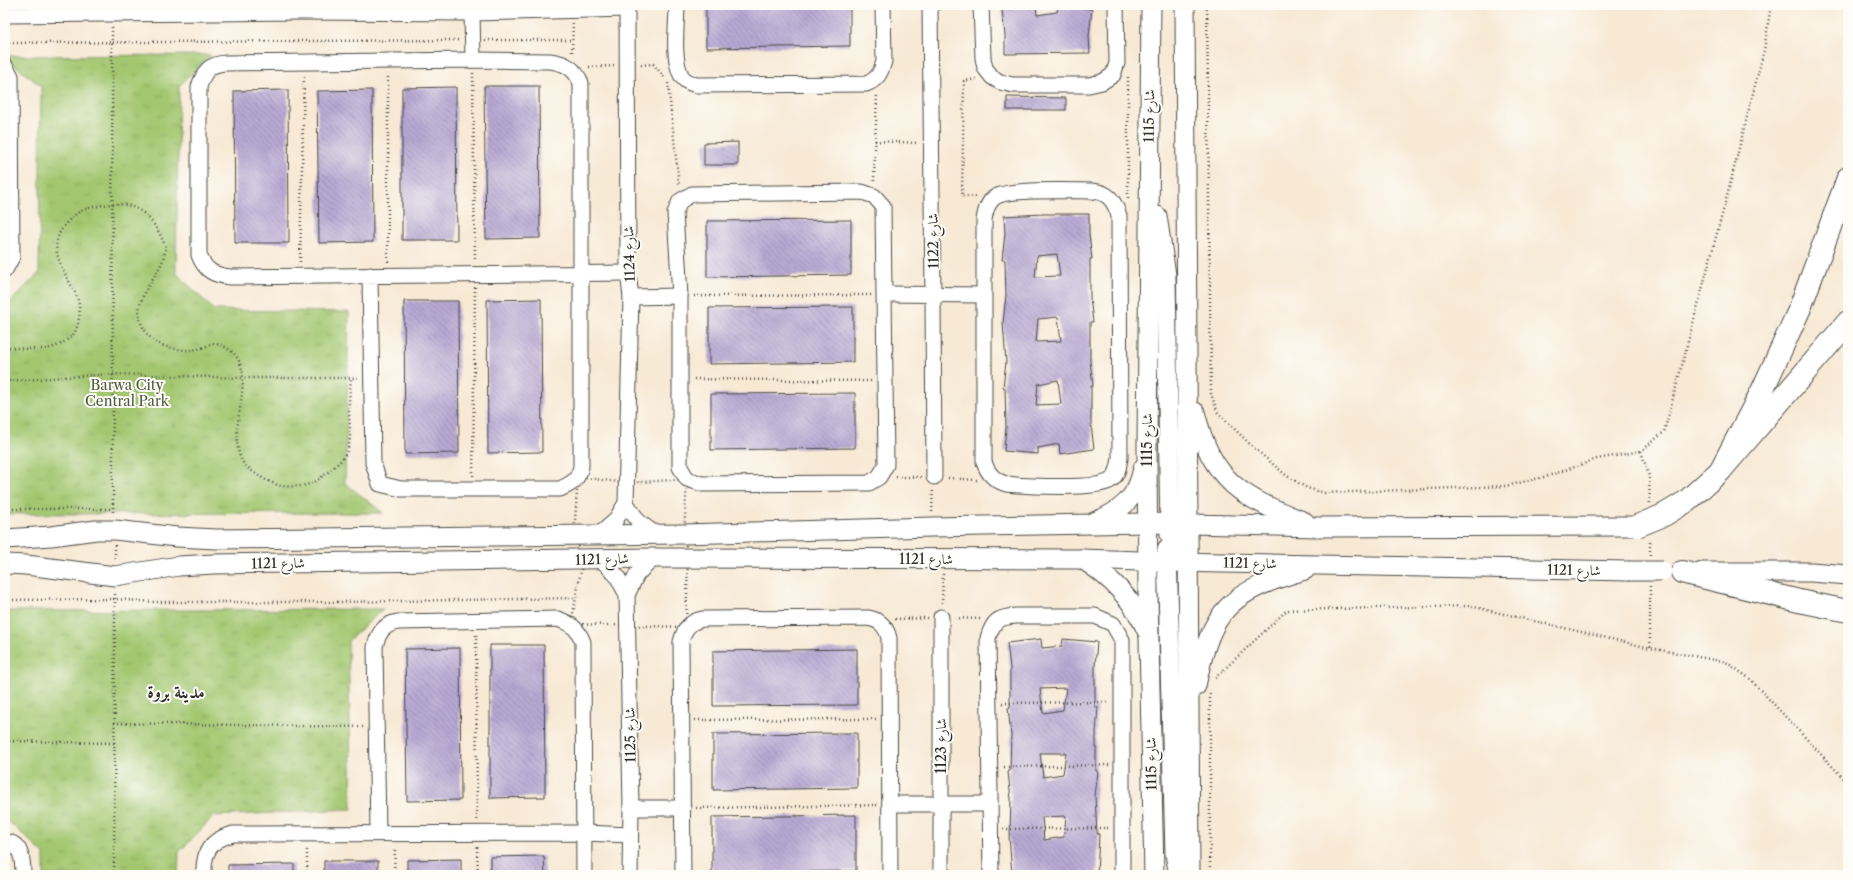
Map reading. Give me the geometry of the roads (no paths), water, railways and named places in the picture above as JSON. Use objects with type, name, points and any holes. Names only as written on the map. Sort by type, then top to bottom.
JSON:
[{"type":"highway","points":[[1720,471],[1762,391],[1800,308],[1848,178]]},
{"type":"highway","points":[[1632,526],[1664,515],[1687,501],[1720,471],[1847,323]]},
{"type":"highway","points":[[1672,572],[1848,611]]},
{"type":"street","points":[[677,5],[677,61],[681,76],[687,81],[696,85],[866,84],[877,78],[882,70],[884,61],[883,5]]},
{"type":"street","name":"شارع 1122","points":[[930,5],[934,295],[934,477]]},
{"type":"street","points":[[981,5],[983,58],[985,68],[992,77],[1000,82],[1013,85],[1089,85],[1102,82],[1112,75],[1117,63],[1116,5]]},
{"type":"street","name":"شارع 1115","points":[[1150,5],[1147,562],[1154,875]]},
{"type":"street","points":[[1185,5],[1188,383],[1178,524],[1170,535],[1174,546],[1187,563],[1190,875]]},
{"type":"street","points":[[5,15],[302,12],[472,13],[627,7]]},
{"type":"street","name":"شارع 1124","points":[[599,535],[615,521],[626,502],[631,298],[628,273],[626,65],[627,7]]},
{"type":"street","points":[[472,13],[473,60]]},
{"type":"street","points":[[370,275],[373,463],[380,484],[401,489],[560,489],[570,484],[578,477],[581,467],[581,274],[581,82],[578,75],[571,68],[560,62],[550,61],[473,60],[215,64],[208,69],[202,78],[200,87],[199,255],[203,264],[209,271],[219,275],[299,276],[370,275],[581,274],[628,273]]},
{"type":"street","points":[[5,66],[11,76],[12,257],[5,270]]},
{"type":"street","points":[[1148,157],[1166,275],[1178,524]]},
{"type":"street","points":[[1092,190],[1100,191],[1110,196],[1116,205],[1119,216],[1120,458],[1118,470],[1112,480],[1101,485],[1087,486],[1016,485],[997,481],[988,473],[984,462],[983,295],[984,220],[986,209],[994,198],[1008,193],[1092,190]]},
{"type":"street","points":[[862,192],[874,196],[883,206],[884,294],[886,465],[879,477],[869,483],[702,484],[687,479],[680,467],[680,296],[675,213],[680,201],[692,194],[862,192]]},
{"type":"street","points":[[884,294],[983,295]]},
{"type":"street","points":[[631,298],[680,296]]},
{"type":"street","points":[[1188,383],[1201,437],[1215,465],[1228,481],[1237,489],[1256,501],[1317,527]]},
{"type":"street","points":[[1087,524],[1106,517],[1127,503],[1139,483],[1143,472],[1147,447]]},
{"type":"street","points":[[626,502],[638,521],[655,534]]},
{"type":"street","points":[[1147,523],[1163,540],[1167,549],[1169,562],[1175,854],[1179,875]]},
{"type":"street","name":"شارع 1121","points":[[5,539],[51,536],[96,530],[115,530],[178,537],[216,539],[599,535],[1147,523],[1317,527],[1632,526]]},
{"type":"street","name":"شارع 1121","points":[[5,564],[26,565],[115,576],[179,566],[214,564],[654,558],[1082,559],[1187,563],[1672,572],[1811,572],[1848,575]]},
{"type":"street","name":"شارع 1125","points":[[627,595],[638,574],[654,558]]},
{"type":"street","name":"شارع 1125","points":[[601,559],[617,576],[627,595],[631,808],[630,875]]},
{"type":"street","points":[[1082,559],[1102,572],[1124,593],[1134,607],[1149,636]]},
{"type":"street","points":[[1189,722],[1206,644],[1216,622],[1228,606],[1240,596],[1272,580],[1324,565]]},
{"type":"street","points":[[992,875],[988,638],[991,629],[997,620],[1006,616],[1095,616],[1113,624],[1122,640],[1122,875]]},
{"type":"street","name":"شارع 1123","points":[[941,617],[941,875]]},
{"type":"street","points":[[683,875],[683,634],[690,624],[703,619],[868,618],[876,620],[886,628],[889,638],[890,875]]},
{"type":"street","points":[[378,833],[375,647],[378,636],[384,628],[390,623],[398,622],[558,619],[571,624],[579,632],[583,642],[584,875]]},
{"type":"street","points":[[890,804],[990,804]]},
{"type":"street","points":[[631,808],[683,808]]},
{"type":"street","points":[[204,875],[204,863],[207,852],[212,844],[221,837],[232,834],[584,833],[630,835]]},
{"type":"street","points":[[5,842],[10,842],[18,847],[23,862],[23,875]]},
{"type":"district","name":"مدينة بروة","points":[[176,692]]},
{"type":"park label","name":"Barwa City Central Park","points":[[127,394]]}]
